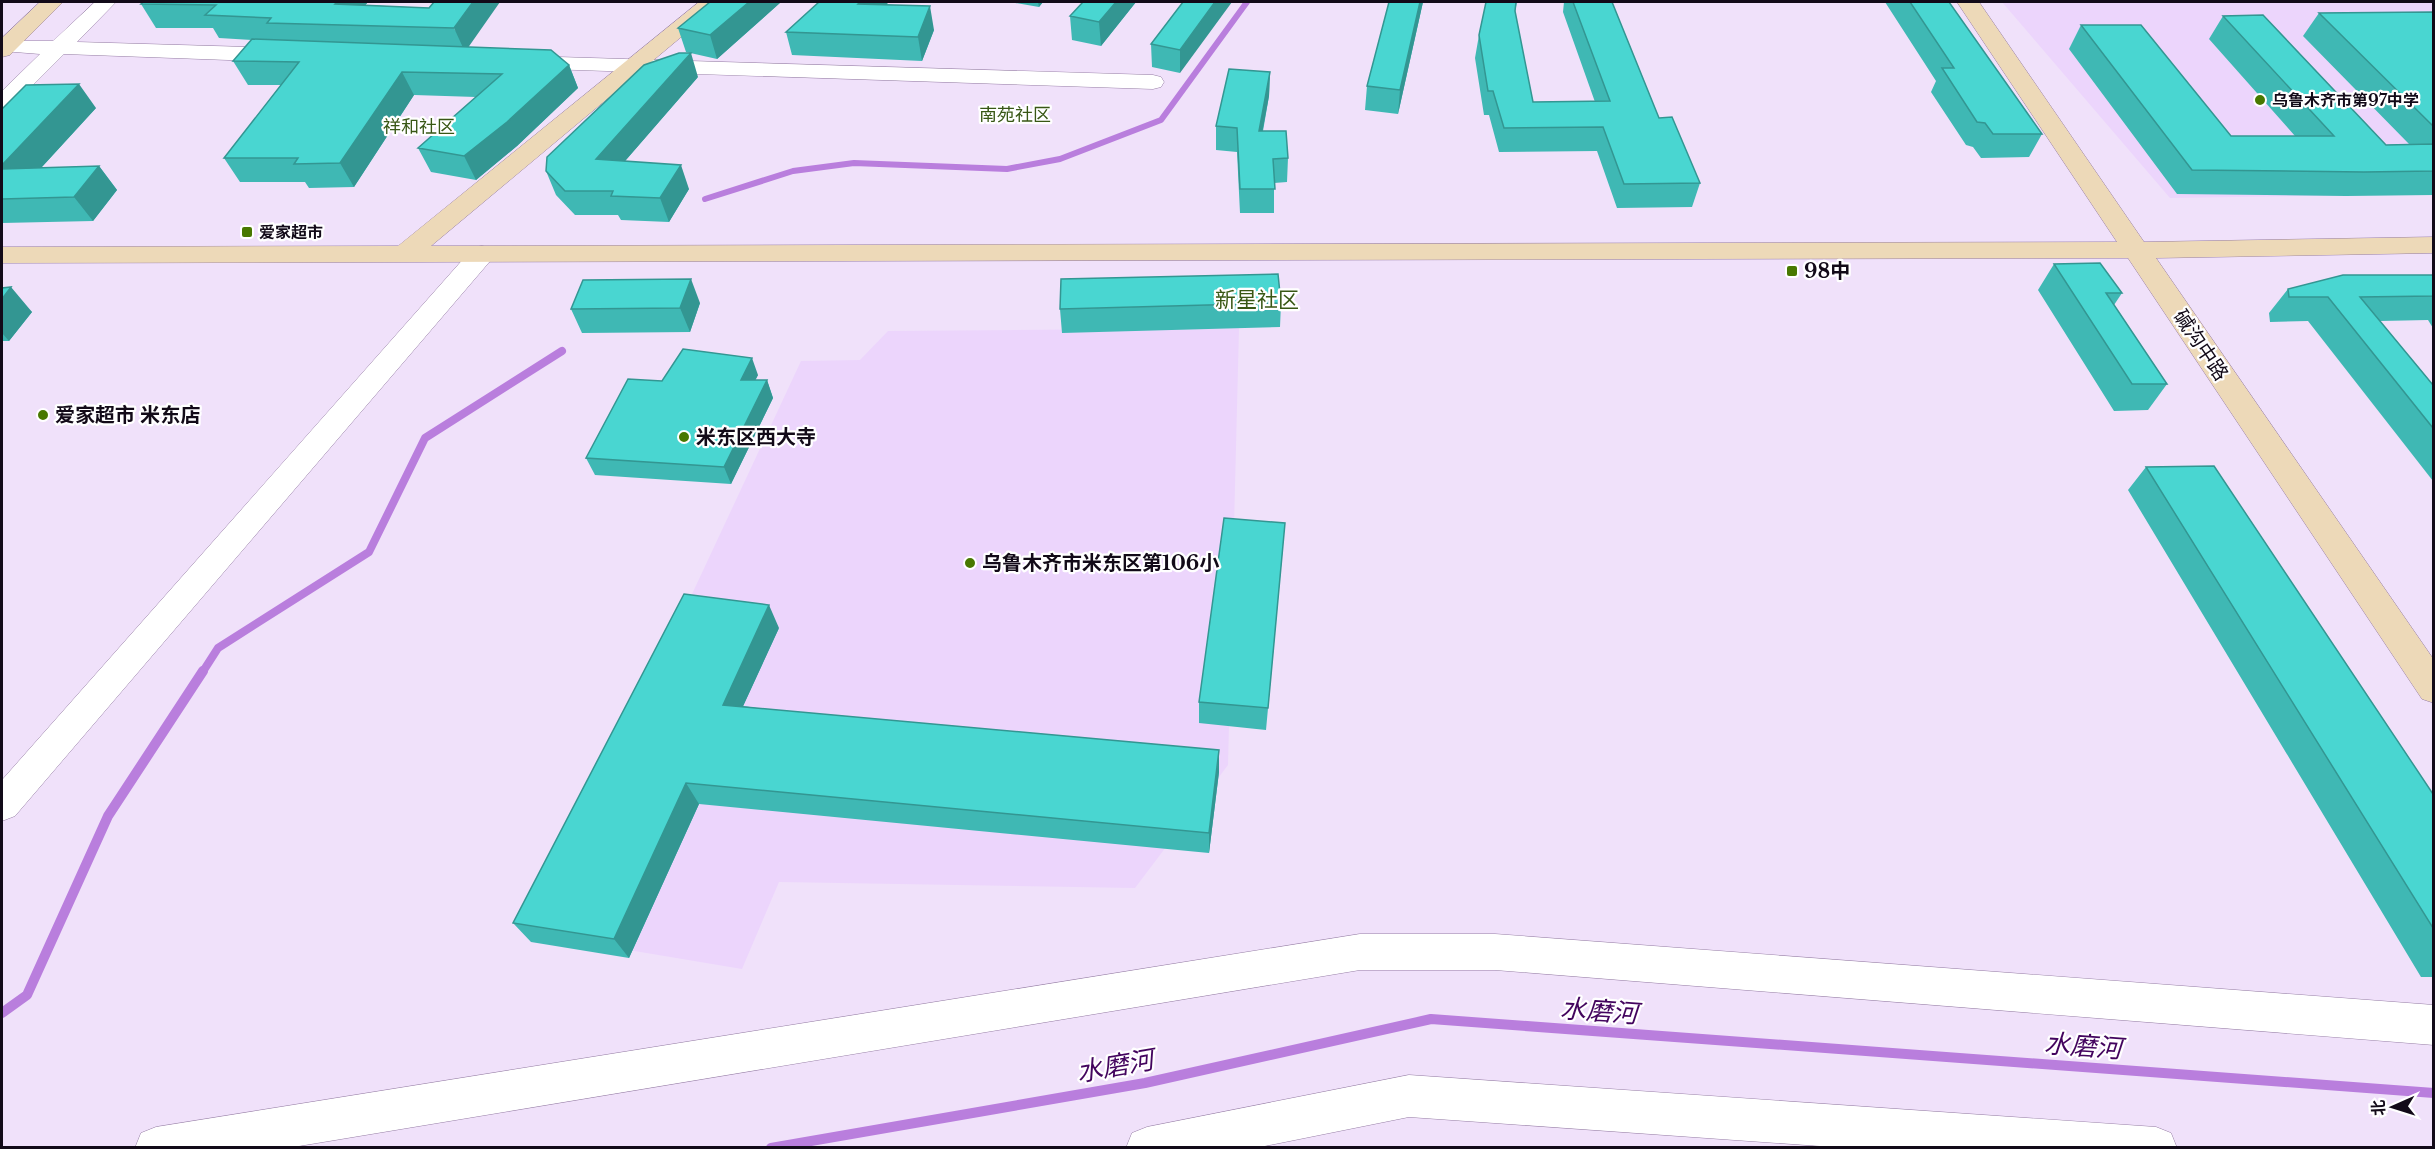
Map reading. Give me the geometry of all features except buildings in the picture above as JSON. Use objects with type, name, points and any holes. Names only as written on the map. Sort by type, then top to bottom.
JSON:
[{"type":"street","points":[[4,48],[52,2]]},
{"type":"street","points":[[2,104],[106,2]]},
{"type":"street","points":[[404,254],[712,2]]},
{"type":"street","name":"碱沟中路","points":[[1968,2],[2433,688]]},
{"type":"street","points":[[4,48],[299,56]]},
{"type":"street","points":[[501,63],[1153,82]]},
{"type":"street","points":[[2,255],[2138,250],[2433,245]]},
{"type":"street","points":[[2,805],[482,254]]},
{"type":"street","points":[[156,1148],[1360,952],[1495,952],[2433,1025]]},
{"type":"street","points":[[1147,1148],[1409,1096],[2156,1148]]},
{"type":"shaded area","name":"乌鲁木齐市第97中学","points":[[2002,2],[2429,2],[2434,5],[2433,194],[2170,198]]},
{"type":"shaded area","name":"乌鲁木齐市米东区第106小","points":[[1239,328],[1228,765],[1135,888],[779,882],[742,969],[533,934],[801,361],[860,360],[888,331]]},
{"type":"waterway","points":[[705,199],[793,171],[854,163],[1007,169],[1060,159],[1161,120],[1247,2]]},
{"type":"waterway","points":[[202,673],[218,648],[369,552],[425,438],[562,351]]},
{"type":"waterway","points":[[2,1013],[27,995],[108,816],[203,671]]},
{"type":"waterway","name":"水磨河","points":[[771,1148],[1145,1083],[1431,1019],[2434,1093]]},
{"type":"place","name":"乌鲁木齐市第97中学","points":[[2260,100]]},
{"type":"place","name":"爱家超市","points":[[247,232]]},
{"type":"place","name":"98中","points":[[1792,271]]},
{"type":"place","name":"爱家超市 米东店","points":[[43,415]]},
{"type":"place","name":"米东区西大寺","points":[[684,437]]},
{"type":"place","name":"乌鲁木齐市米东区第106小","points":[[970,563]]},
{"type":"district","name":"南苑社区","points":[[1015,115]]},
{"type":"district","name":"祥和社区","points":[[419,127]]},
{"type":"district","name":"新星社区","points":[[1257,300]]}]
